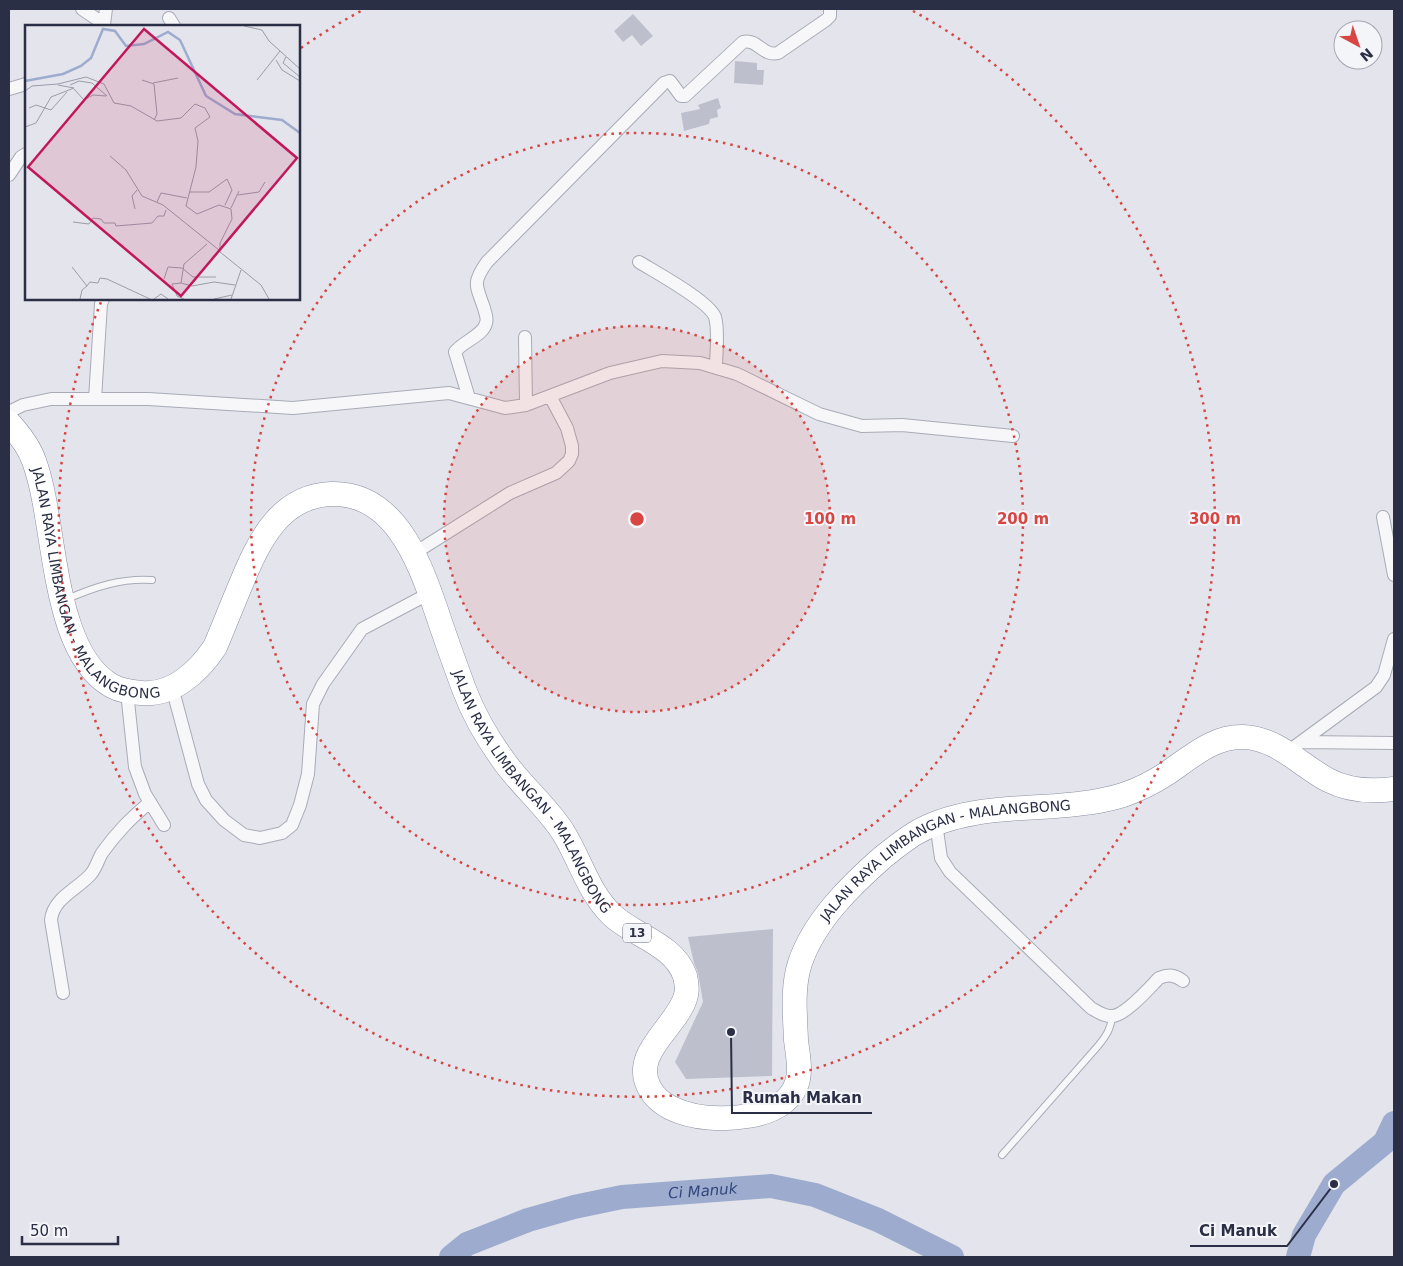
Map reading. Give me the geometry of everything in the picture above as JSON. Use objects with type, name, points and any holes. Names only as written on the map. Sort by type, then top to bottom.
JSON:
[{"type":"highway","name":"JALAN RAYA LIMBANGAN - MALANGBONG","points":[[9,423],[27,446],[38,472],[62,600],[75,641],[82,655],[101,678],[112,686],[128,692],[147,694],[172,688],[183,681],[206,660],[215,647],[260,541],[283,514],[300,502],[315,496],[337,494],[360,498],[389,517],[403,535],[413,554],[430,593],[466,694],[484,731],[500,756],[553,817],[572,848],[596,896],[606,909],[624,925],[668,952],[682,969],[687,982],[686,994],[675,1016],[650,1052],[646,1069],[647,1082],[651,1092],[666,1106],[701,1117],[756,1115],[783,1103],[792,1095],[798,1084],[799,1070],[795,1021],[797,973],[802,955],[817,929],[834,906],[856,883],[899,844],[917,832],[936,823],[976,814],[1082,804],[1122,796],[1140,789],[1161,777],[1204,748],[1219,740],[1231,737],[1258,739],[1272,744],[1294,747],[1327,780],[1339,785],[1372,792],[1394,789]]},
{"type":"street","points":[[82,9],[104,25],[106,9]]},
{"type":"street","points":[[469,398],[455,352],[481,331],[486,324],[486,316],[476,283],[479,273],[487,262],[664,83],[670,82],[681,96],[685,96],[743,42],[750,41],[769,54],[778,53],[826,20],[830,16],[830,9]]},
{"type":"street","points":[[9,89],[25,84]]},
{"type":"street","points":[[9,175],[21,157],[25,155]]},
{"type":"street","points":[[639,262],[686,291],[713,314],[716,323],[716,368]]},
{"type":"street","points":[[95,399],[103,300]]},
{"type":"street","points":[[525,337],[526,405]]},
{"type":"street","points":[[9,412],[23,405],[51,400],[148,399],[293,408],[449,393],[505,408],[526,405],[610,373],[662,361],[687,362],[737,374],[819,414],[862,426],[910,425],[1012,436]]},
{"type":"street","points":[[413,554],[510,493],[556,473],[569,461],[572,454],[572,446],[567,428],[550,396]]},
{"type":"street","points":[[1383,517],[1394,575]]},
{"type":"street","points":[[172,688],[198,784],[206,800],[224,820],[244,835],[260,838],[282,833],[292,825],[300,805],[308,774],[313,704],[323,684],[362,629],[430,593]]},
{"type":"street","points":[[1294,747],[1376,687],[1384,676],[1394,639]]},
{"type":"street","points":[[128,692],[135,767],[145,794],[164,825]]},
{"type":"street","points":[[1294,747],[1394,743]]},
{"type":"street","points":[[63,993],[52,920],[54,910],[61,900],[92,872],[101,855],[123,825],[150,802]]},
{"type":"street","points":[[936,823],[941,858],[950,872],[1091,1008],[1101,1014],[1112,1016],[1122,1013],[1159,978],[1166,975],[1175,976],[1183,981]]},
{"type":"lane","points":[[62,600],[90,589],[121,581],[134,579],[152,580]]},
{"type":"lane","points":[[1002,1156],[1098,1046],[1111,1026],[1112,1016]]},
{"type":"building","points":[[633,14],[653,36],[641,46],[632,35],[623,42],[614,31]]},
{"type":"building","points":[[735,61],[757,63],[757,70],[764,70],[763,85],[734,83]]},
{"type":"building","points":[[718,98],[721,108],[717,110],[718,117],[710,119],[709,124],[684,131],[681,113],[700,109],[698,105]]},
{"type":"building","points":[[773,929],[772,1076],[686,1079],[675,1062],[703,1002],[698,973],[688,937]]},
{"type":"waterway","name":"Ci Manuk","points":[[1298,1257],[1304,1235],[1334,1184],[1385,1142],[1394,1123]]},
{"type":"waterway","name":"Ci Manuk","points":[[451,1257],[467,1244],[528,1220],[574,1207],[622,1197],[771,1186],[815,1195],[878,1220],[952,1257]]},
{"type":"place","name":"Rumah Makan","points":[[731,1032]]},
{"type":"place","name":"Ci Manuk","points":[[1334,1184]]}]
